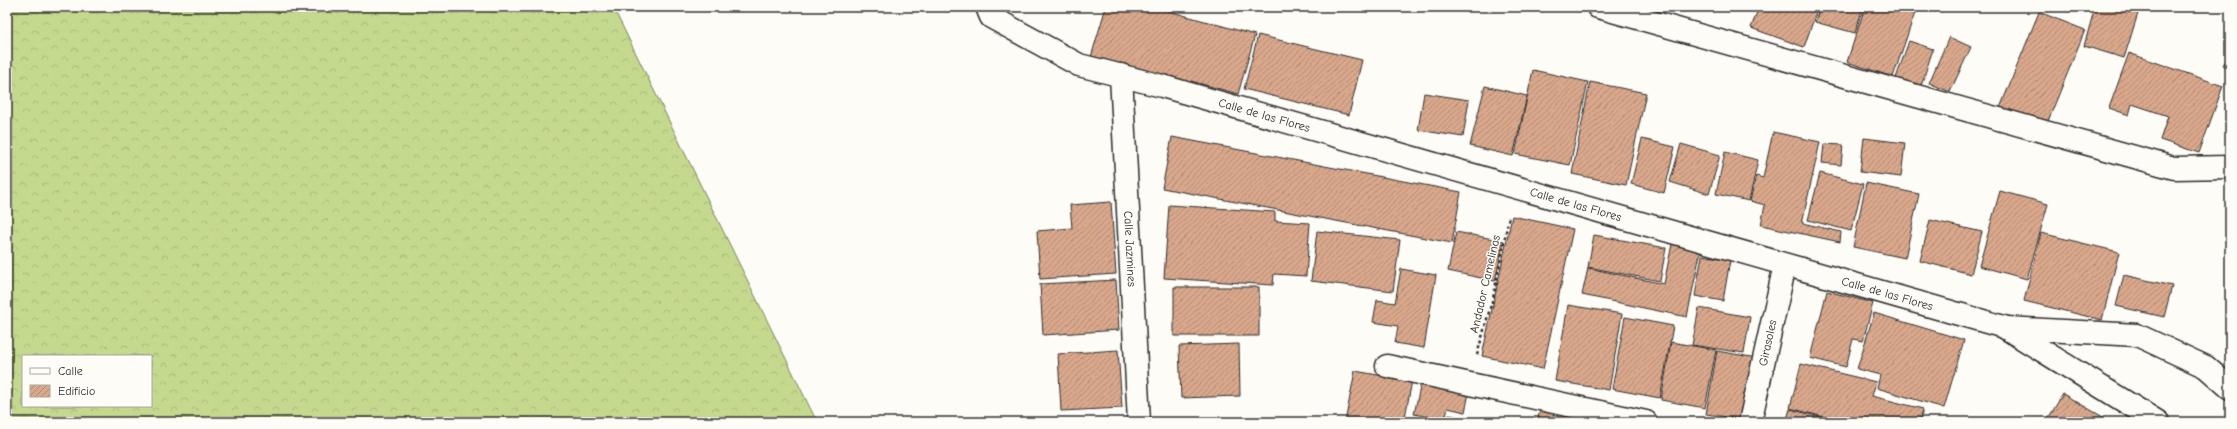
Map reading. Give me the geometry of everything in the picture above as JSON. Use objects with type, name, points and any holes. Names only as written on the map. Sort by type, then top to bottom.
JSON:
[{"type":"street","name":"Calle de las Flores","points":[[987,7],[991,17],[1079,65],[1121,75],[2004,327],[2158,422]]},
{"type":"street","points":[[1598,7],[2174,168],[2230,167]]},
{"type":"street","name":"Calle Jazmines","points":[[1121,75],[1139,422]]},
{"type":"street","name":"Girasoles","points":[[1750,422],[1785,264]]},
{"type":"street","points":[[2004,327],[2137,335],[2206,366],[2230,388]]},
{"type":"street","points":[[1387,366],[1469,385],[1646,422]]},
{"type":"path","name":"Andador Camelinas","points":[[1469,385],[1494,294],[1515,187]]},
{"type":"green space","points":[[7,7],[613,7],[817,422],[7,422]]},
{"type":"building","points":[[1106,7],[1154,7],[1255,35],[1238,94],[1191,81],[1190,84],[1091,57]]},
{"type":"building","points":[[1658,7],[1678,7],[1677,12]]},
{"type":"building","points":[[1759,7],[1818,7],[1804,47],[1751,28]]},
{"type":"building","points":[[1820,7],[1863,7],[1855,33],[1815,22]]},
{"type":"building","points":[[1865,7],[1917,7],[1893,77],[1847,62]]},
{"type":"building","points":[[2095,7],[2140,7],[2124,58],[2084,46]]},
{"type":"building","points":[[2039,12],[2085,30],[2046,126],[2000,108]]},
{"type":"building","points":[[1258,35],[1362,60],[1349,115],[1244,89]]},
{"type":"building","points":[[1949,37],[1971,47],[1950,92],[1929,83]]},
{"type":"building","points":[[1909,41],[1933,49],[1921,86],[1896,78]]},
{"type":"building","points":[[2129,53],[2223,86],[2199,153],[2160,140],[2168,116],[2132,104],[2129,115],[2109,108]]},
{"type":"building","points":[[2230,54],[2230,69],[2223,65]]},
{"type":"building","points":[[1533,70],[1588,82],[1570,165],[1515,154]]},
{"type":"building","points":[[1590,82],[1646,93],[1626,185],[1572,174]]},
{"type":"building","points":[[1485,86],[1527,96],[1513,156],[1470,146]]},
{"type":"building","points":[[1424,93],[1469,100],[1463,137],[1418,130]]},
{"type":"building","points":[[1773,132],[1820,142],[1802,223],[1841,232],[1840,242],[1761,225],[1765,205],[1750,201],[1756,176],[1763,178]]},
{"type":"building","points":[[1172,137],[1461,192],[1452,243],[1162,188]]},
{"type":"building","points":[[1864,138],[1905,143],[1901,177],[1860,172]]},
{"type":"building","points":[[1642,139],[1675,147],[1664,193],[1631,184]]},
{"type":"building","points":[[1681,144],[1720,155],[1709,194],[1670,182]]},
{"type":"building","points":[[1824,144],[1843,145],[1841,165],[1822,163]]},
{"type":"building","points":[[1725,152],[1758,160],[1749,201],[1716,194]]},
{"type":"building","points":[[1820,173],[1863,184],[1851,231],[1808,220]]},
{"type":"building","points":[[1866,183],[1919,194],[1905,258],[1853,247]]},
{"type":"building","points":[[2000,191],[2048,204],[2027,279],[1979,266]]},
{"type":"building","points":[[1111,202],[1116,274],[1040,279],[1037,231],[1072,228],[1070,205]]},
{"type":"building","points":[[1169,205],[1275,212],[1275,221],[1310,223],[1306,276],[1274,274],[1273,285],[1164,278]]},
{"type":"building","points":[[1512,216],[1573,229],[1543,369],[1482,356]]},
{"type":"building","points":[[1930,220],[1982,232],[1971,274],[1920,261]]},
{"type":"building","points":[[1317,231],[1400,240],[1393,291],[1311,281]]},
{"type":"building","points":[[1456,232],[1504,241],[1495,281],[1448,271]]},
{"type":"building","points":[[2041,233],[2119,252],[2102,320],[2024,301]]},
{"type":"building","points":[[1594,235],[1666,248],[1660,281],[1588,267]]},
{"type":"building","points":[[1672,244],[1701,249],[1687,317],[1582,295],[1588,268],[1664,284]]},
{"type":"building","points":[[1702,255],[1730,260],[1723,301],[1695,296]]},
{"type":"building","points":[[1401,269],[1436,275],[1424,348],[1395,343],[1398,326],[1373,322],[1377,300],[1395,303]]},
{"type":"building","points":[[2124,275],[2172,286],[2164,317],[2116,306]]},
{"type":"building","points":[[1116,280],[1119,330],[1043,335],[1040,284]]},
{"type":"building","points":[[1174,287],[1259,287],[1259,336],[1174,336]]},
{"type":"building","points":[[1827,291],[1873,303],[1863,341],[1853,339],[1846,367],[1810,358]]},
{"type":"building","points":[[1568,305],[1622,314],[1609,390],[1555,381]]},
{"type":"building","points":[[1699,308],[1750,317],[1744,353],[1692,345]]},
{"type":"building","points":[[1874,313],[1964,340],[1944,408],[1877,388],[1880,375],[1857,369]]},
{"type":"building","points":[[1625,317],[1673,326],[1660,398],[1612,389]]},
{"type":"building","points":[[1671,342],[1716,350],[1705,408],[1661,400]]},
{"type":"building","points":[[1239,344],[1240,396],[1181,398],[1179,346]]},
{"type":"building","points":[[1118,350],[1122,408],[1061,411],[1058,354]]},
{"type":"building","points":[[1717,351],[1757,358],[1746,420],[1706,414]]},
{"type":"building","points":[[1801,364],[1876,382],[1872,396],[1923,409],[1920,422],[1843,422],[1790,408]]},
{"type":"building","points":[[1355,371],[1412,381],[1404,422],[1345,422]]},
{"type":"building","points":[[1421,383],[1469,393],[1465,412],[1448,408],[1445,420],[1414,414]]},
{"type":"building","points":[[2063,394],[2103,417],[2100,422],[2046,422]]},
{"type":"building","points":[[1541,406],[1590,417],[1589,422],[1537,422]]},
{"type":"building","points":[[1790,409],[1839,422],[1786,422]]},
{"type":"building","points":[[1449,415],[1485,422],[1448,422]]}]
